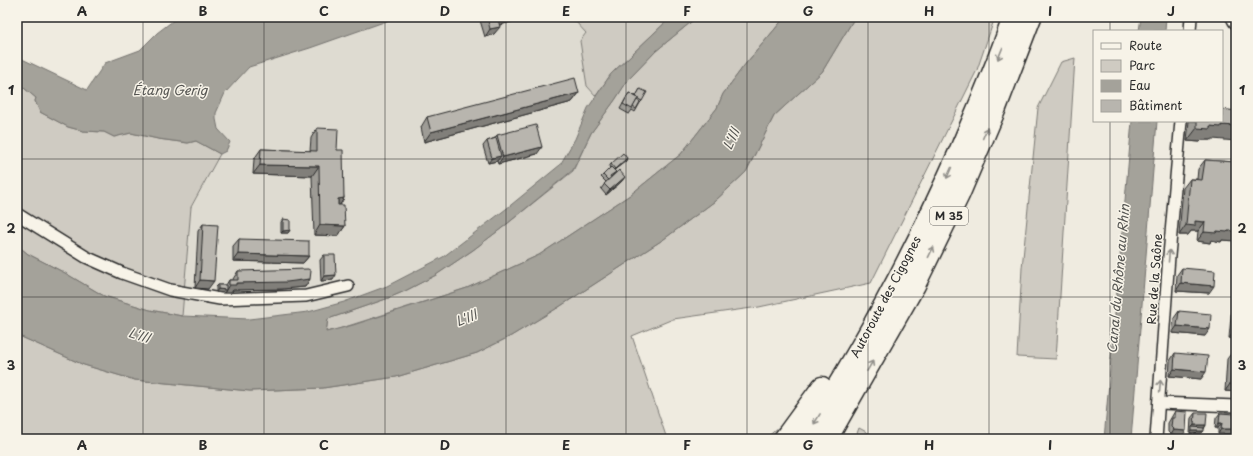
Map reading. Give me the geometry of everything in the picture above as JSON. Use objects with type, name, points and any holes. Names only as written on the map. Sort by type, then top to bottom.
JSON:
[{"type":"highway","name":"Autoroute des Cigognes","points":[[804,439],[859,349],[899,277],[944,184],[981,102],[1024,19]]},
{"type":"highway","name":"Autoroute des Cigognes","points":[[827,439],[915,285],[959,195],[996,108],[1024,19]]},
{"type":"highway","points":[[784,439],[813,401],[839,363],[859,349]]},
{"type":"highway","points":[[843,439],[850,422],[850,400]]},
{"type":"main road","points":[[1234,17],[1236,21]]},
{"type":"street","points":[[1190,30],[1191,17]]},
{"type":"street","name":"Rue de la Saône","points":[[1156,439],[1169,256],[1181,122]]},
{"type":"street","points":[[17,214],[86,257],[122,273],[170,290],[220,299],[306,296],[348,286]]},
{"type":"street","points":[[1159,403],[1236,406]]},
{"type":"shaded area","points":[[398,17],[564,17],[576,21],[586,33],[580,41],[587,86],[596,96],[575,139],[560,165],[506,209],[443,257],[387,286],[344,302],[308,312],[249,319],[182,316],[191,207],[220,154],[226,151],[225,137],[218,129],[216,119],[216,113],[225,93],[249,67],[310,48]]},
{"type":"green space","points":[[564,17],[671,17],[611,74],[596,96],[587,86],[580,41],[586,33],[576,22]]},
{"type":"green space","points":[[697,17],[785,17],[743,67],[723,94],[717,108],[681,154],[630,195],[539,255],[467,288],[326,333],[328,319],[386,299],[436,275],[502,228],[573,171],[591,133],[628,80],[656,51]]},
{"type":"green space","points":[[855,17],[995,17],[977,70],[871,283],[759,307],[673,319],[632,336],[667,439],[17,439],[17,335],[84,365],[135,380],[250,391],[323,388],[396,377],[477,353],[511,336],[559,307],[664,239],[715,201],[746,172],[774,116],[822,72]]},
{"type":"green space","points":[[1075,58],[1056,359],[1017,357],[1022,268],[1038,108],[1061,62]]},
{"type":"green space","points":[[22,88],[36,98],[35,101],[40,112],[68,127],[83,131],[104,132],[114,137],[131,133],[158,139],[188,143],[196,141],[220,154],[191,207],[182,316],[150,310],[104,296],[65,273],[28,254],[17,245],[17,94],[21,93]]},
{"type":"green space","points":[[787,420],[777,439],[765,439]]},
{"type":"green space","points":[[859,428],[878,438],[878,439],[855,439]]},
{"type":"water","name":"Étang Gerig","points":[[178,17],[398,17],[310,48],[249,67],[225,93],[216,113],[218,129],[230,142],[226,151],[220,154],[196,141],[188,143],[158,139],[131,133],[114,137],[104,132],[83,131],[68,127],[40,112],[35,101],[36,98],[24,88],[22,88],[21,93],[17,94],[17,45],[20,58],[87,90],[105,63],[140,50],[157,33]]},
{"type":"water","name":"L'Ill","points":[[671,17],[697,17],[656,51],[628,80],[591,133],[573,170],[502,228],[436,275],[386,299],[328,319],[326,332],[353,325],[467,288],[539,255],[630,195],[681,154],[717,108],[723,94],[743,67],[785,17],[855,17],[822,72],[774,116],[746,172],[715,201],[664,239],[559,307],[511,336],[477,353],[396,377],[323,388],[250,391],[135,380],[84,365],[17,335],[17,245],[28,254],[65,273],[104,296],[150,310],[182,316],[249,319],[308,312],[344,302],[387,286],[443,257],[506,209],[560,165],[575,139],[588,108],[611,74]]},
{"type":"water","points":[[1141,17],[1166,17],[1165,30],[1139,30]]},
{"type":"water","points":[[1132,122],[1157,122],[1131,439],[1104,439]]},
{"type":"building","points":[[487,17],[507,17],[498,19],[500,27],[490,29]]},
{"type":"building","points":[[575,78],[579,93],[431,132],[427,117]]},
{"type":"building","points":[[640,89],[647,92],[642,101],[636,96]]},
{"type":"building","points":[[629,93],[638,98],[632,109],[623,104]]},
{"type":"building","points":[[637,100],[640,102],[636,109],[633,107]]},
{"type":"building","points":[[1223,109],[1236,111],[1236,126],[1221,125],[1221,127],[1210,126],[1210,129],[1197,128],[1197,122],[1223,122]]},
{"type":"building","points":[[536,125],[542,147],[503,157],[497,135]]},
{"type":"building","points":[[317,128],[338,129],[337,150],[343,150],[344,198],[338,199],[338,205],[344,205],[345,226],[320,225],[319,166],[260,165],[261,149],[317,151]]},
{"type":"building","points":[[496,138],[501,156],[492,158],[487,141]]},
{"type":"building","points":[[623,153],[627,158],[615,169],[611,164]]},
{"type":"building","points":[[1205,160],[1236,162],[1236,231],[1217,231],[1216,233],[1204,232],[1205,222],[1195,221],[1195,226],[1186,225],[1190,179],[1202,180]]},
{"type":"building","points":[[611,167],[616,172],[610,176],[611,178],[608,180],[603,175]]},
{"type":"building","points":[[619,170],[625,177],[610,190],[604,184]]},
{"type":"building","points":[[283,219],[290,220],[290,230],[283,231]]},
{"type":"building","points":[[203,224],[218,225],[214,281],[200,280]]},
{"type":"building","points":[[239,239],[309,241],[309,256],[238,254]]},
{"type":"building","points":[[324,255],[335,255],[336,275],[324,276]]},
{"type":"building","points":[[1182,268],[1215,271],[1214,286],[1181,283]]},
{"type":"building","points":[[308,269],[311,271],[310,279],[287,282],[236,283],[236,285],[229,285],[229,280],[238,280],[238,271]]},
{"type":"building","points":[[218,285],[226,285],[226,290],[218,289]]},
{"type":"building","points":[[1179,311],[1211,314],[1210,329],[1177,326]]},
{"type":"building","points":[[1233,351],[1236,351],[1236,384],[1230,384]]},
{"type":"building","points":[[1175,353],[1208,356],[1206,372],[1174,369]]},
{"type":"building","points":[[1175,411],[1187,412],[1186,431],[1174,430],[1171,427],[1172,418],[1175,418]]},
{"type":"building","points":[[1195,413],[1207,413],[1206,425],[1194,425]]},
{"type":"building","points":[[1220,413],[1234,414],[1233,429],[1221,429],[1222,423],[1219,423]]},
{"type":"building","points":[[1192,427],[1204,428],[1204,431],[1192,431]]},
{"type":"water label","name":"Canal du Rhône au Rhin","points":[[1118,279]]}]
